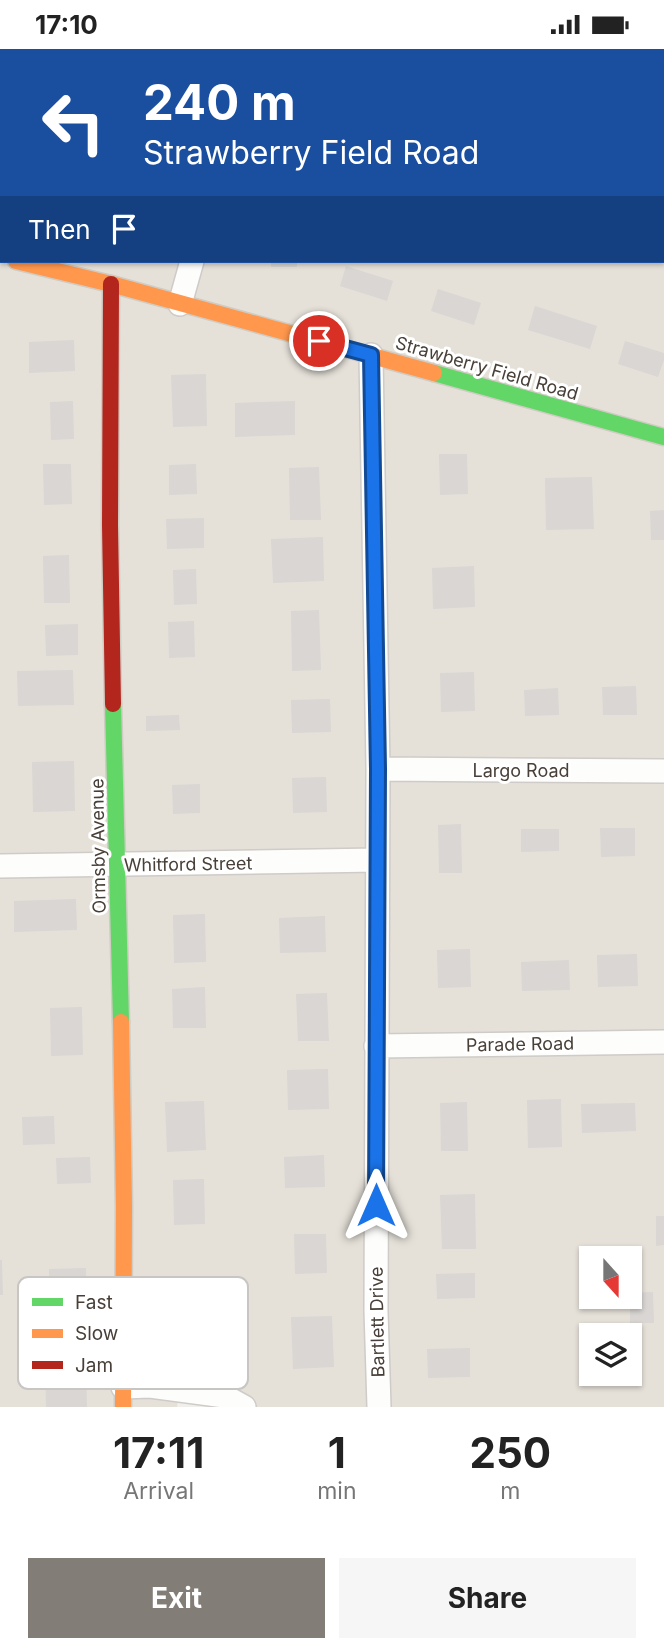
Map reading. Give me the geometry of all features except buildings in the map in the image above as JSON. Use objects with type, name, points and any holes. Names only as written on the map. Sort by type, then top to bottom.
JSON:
[{"type":"street","name":"Strawberry Field Road","points":[[23,263],[111,284],[664,436]]},
{"type":"street","points":[[180,304],[191,263]]},
{"type":"street","name":"Ormsby Avenue","points":[[111,284],[111,604],[118,865],[123,1277]]},
{"type":"street","name":"Bartlett Drive","points":[[371,355],[378,769],[376,1311],[379,1407]]},
{"type":"street","name":"Largo Road","points":[[378,769],[664,771]]},
{"type":"street","name":"Whitford Street","points":[[0,866],[377,860]]},
{"type":"street","name":"Parade Road","points":[[376,1045],[664,1042]]},
{"type":"street","points":[[123,1397],[143,1389]]},
{"type":"street","points":[[172,1389],[224,1396],[244,1407]]},
{"type":"shaded area","points":[[0,263],[664,263],[664,1407],[239,1407],[178,1401],[177,1407],[0,1407]]},
{"type":"traffic: fast","points":[[434,373],[664,437]]},
{"type":"traffic: fast","points":[[113,704],[121,1022]]},
{"type":"traffic: slow","points":[[24,263],[111,284],[434,373]]},
{"type":"traffic: slow","points":[[121,1022],[124,1277]]},
{"type":"traffic: slow","points":[[123,1389],[123,1407]]},
{"type":"traffic: jam","points":[[111,284],[110,525],[113,704]]},
{"type":"route","points":[[319,341],[371,355],[378,769],[376,1205]]}]
